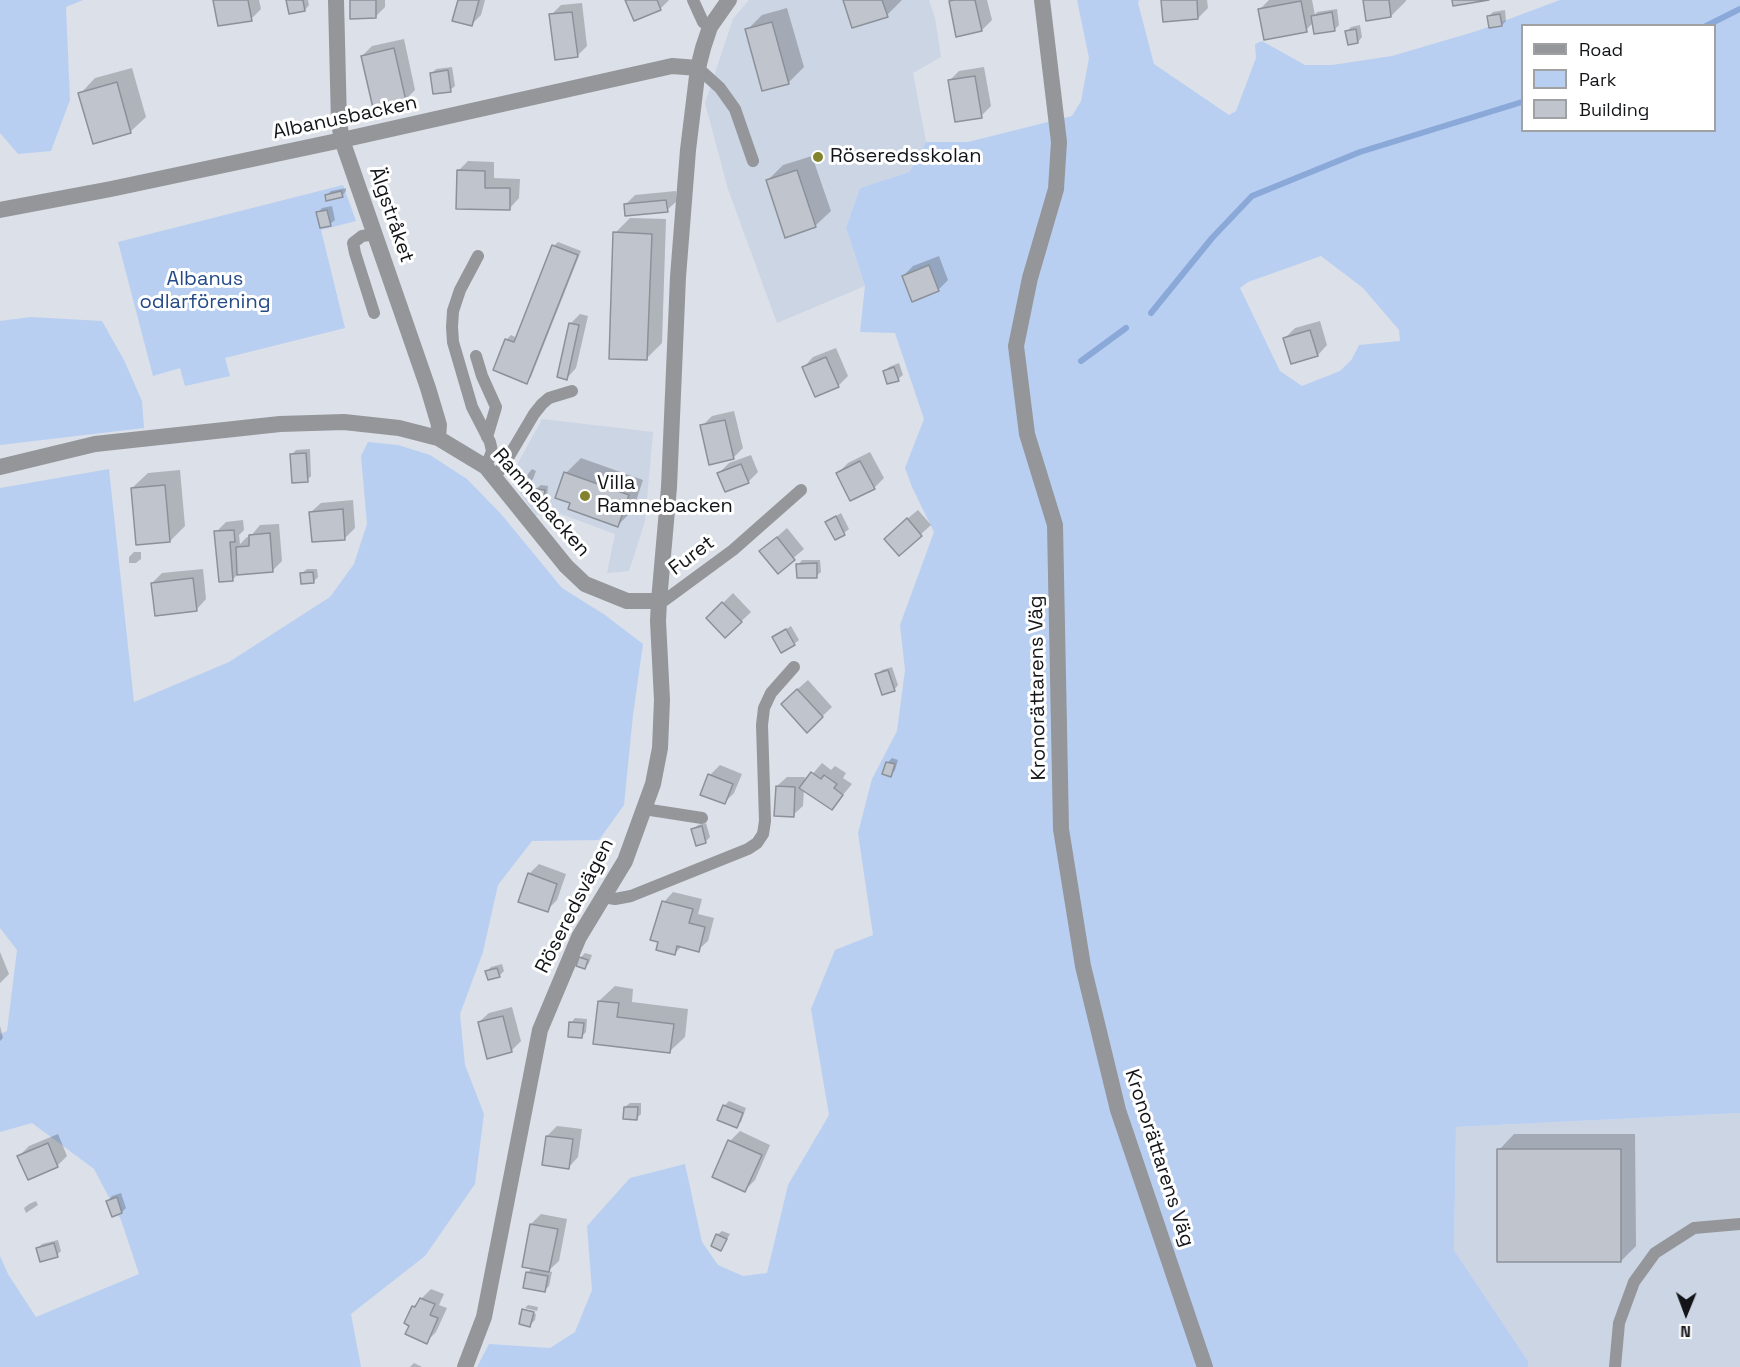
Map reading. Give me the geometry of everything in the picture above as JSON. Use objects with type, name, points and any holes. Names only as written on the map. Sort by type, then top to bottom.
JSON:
[{"type":"street","name":"Älgstråket","points":[[336,0],[339,123],[342,140],[376,234],[439,425],[438,438]]},
{"type":"street","points":[[659,601],[669,487],[678,277],[688,150],[698,68],[710,27],[729,0]]},
{"type":"street","name":"Kronorättarens Väg","points":[[1042,0],[1059,142],[1056,189],[1030,278],[1016,346],[1027,434],[1055,525],[1061,829],[1083,966],[1118,1110],[1205,1367]]},
{"type":"street","name":"Albanusbacken","points":[[0,210],[342,140],[672,66],[698,68]]},
{"type":"street","name":"Ramnebacken","points":[[0,467],[95,444],[280,424],[344,422],[399,428],[438,438],[490,472],[566,566],[585,584],[627,601],[659,601]]},
{"type":"street","name":"Röseredsvägen","points":[[465,1367],[484,1317],[540,1030],[579,938],[625,861],[653,784],[660,748],[662,700],[659,601]]},
{"type":"lane","points":[[693,0],[703,22],[710,27]]},
{"type":"lane","points":[[698,68],[720,88],[735,109],[753,161]]},
{"type":"lane","points":[[374,313],[353,243],[362,237],[376,234]]},
{"type":"lane","points":[[478,256],[460,290],[453,311],[452,327],[458,362],[472,407],[492,451],[490,472],[502,468],[542,404],[549,398],[572,391]]},
{"type":"lane","points":[[476,356],[482,376],[496,406],[487,437]]},
{"type":"lane","name":"Furet","points":[[659,601],[665,600],[733,550],[801,490]]},
{"type":"lane","points":[[603,897],[615,899],[631,896],[748,849],[757,843],[763,834],[765,821],[762,725],[764,708],[771,693],[794,667]]},
{"type":"lane","points":[[644,809],[702,818]]},
{"type":"lane","points":[[1616,1367],[1619,1323],[1634,1282],[1655,1253],[1694,1228],[1740,1224]]},
{"type":"shaded area","name":"Röseredsskolan","points":[[749,0],[929,0],[935,18],[941,57],[913,73],[926,142],[909,172],[860,188],[846,226],[865,286],[777,323],[728,189],[705,103],[733,19]]},
{"type":"shaded area","name":"Villa Ramnebacken","points":[[542,419],[653,432],[645,521],[629,571],[607,573],[615,534],[561,514],[535,515],[510,478]]},
{"type":"shaded area","points":[[1740,1113],[1740,1367],[1528,1367],[1528,1361],[1454,1250],[1456,1127]]},
{"type":"green space","points":[[0,0],[83,0],[66,7],[70,100],[51,151],[18,154],[0,133]]},
{"type":"green space","points":[[1077,0],[1139,0],[1154,64],[1229,115],[1236,111],[1256,58],[1255,44],[1262,41],[1305,65],[1332,65],[1392,56],[1477,31],[1560,0],[1740,0],[1740,1113],[1456,1127],[1454,1250],[1528,1361],[1528,1367],[477,1367],[489,1344],[550,1348],[575,1332],[592,1290],[587,1226],[630,1178],[685,1164],[702,1242],[718,1265],[743,1276],[767,1273],[788,1185],[829,1115],[811,1009],[835,950],[873,935],[858,833],[872,779],[897,731],[905,670],[900,625],[934,532],[905,468],[924,419],[895,333],[860,332],[865,286],[846,227],[860,188],[909,172],[926,142],[968,142],[1072,116],[1081,101],[1089,58]],"holes":[[[1321,256],[1363,288],[1399,330],[1400,341],[1359,345],[1352,359],[1340,371],[1302,386],[1280,371],[1240,288],[1248,282]]]},
{"type":"green space","name":"Albanus odlarförening","points":[[343,185],[356,221],[321,230],[345,328],[225,358],[230,376],[185,386],[180,368],[153,376],[118,242]]},
{"type":"green space","points":[[31,317],[102,321],[124,360],[142,401],[144,428],[0,445],[0,321]]},
{"type":"green space","points":[[368,442],[398,445],[430,455],[467,479],[501,514],[562,588],[605,615],[643,644],[624,805],[599,840],[532,841],[498,885],[483,952],[460,1014],[465,1065],[484,1114],[475,1184],[425,1256],[351,1314],[361,1367],[0,1367],[0,1256],[8,1274],[36,1317],[139,1274],[121,1220],[94,1169],[32,1123],[0,1132],[0,1034],[7,1031],[17,950],[0,928],[0,488],[109,469],[134,702],[229,662],[330,597],[354,564],[367,524],[361,456]]},
{"type":"building","points":[[213,0],[248,0],[252,21],[218,26]]},
{"type":"building","points":[[286,0],[303,0],[305,11],[289,14]]},
{"type":"building","points":[[350,0],[376,0],[376,18],[350,19]]},
{"type":"building","points":[[458,0],[479,0],[472,26],[452,21]]},
{"type":"building","points":[[625,0],[657,0],[661,10],[634,21]]},
{"type":"building","points":[[843,0],[882,0],[888,17],[852,28]]},
{"type":"building","points":[[975,0],[982,31],[956,37],[949,1]]},
{"type":"building","points":[[1161,0],[1197,0],[1198,19],[1163,22]]},
{"type":"building","points":[[1363,0],[1389,0],[1391,17],[1366,21]]},
{"type":"building","points":[[1452,0],[1489,0],[1453,6]]},
{"type":"building","points":[[1301,1],[1307,32],[1264,40],[1258,9]]},
{"type":"building","points":[[572,12],[578,57],[555,60],[549,14]]},
{"type":"building","points":[[1332,12],[1335,31],[1314,34],[1311,16]]},
{"type":"building","points":[[1500,14],[1502,26],[1489,28],[1487,16]]},
{"type":"building","points":[[772,22],[789,84],[762,91],[745,29]]},
{"type":"building","points":[[1356,29],[1358,43],[1348,45],[1345,31]]},
{"type":"building","points":[[394,48],[406,101],[373,108],[361,56]]},
{"type":"building","points":[[448,70],[451,92],[433,94],[430,73]]},
{"type":"building","points":[[975,76],[982,118],[955,122],[948,80]]},
{"type":"building","points":[[117,82],[131,133],[93,144],[78,93]]},
{"type":"building","points":[[457,170],[485,171],[485,188],[510,188],[510,210],[456,209]]},
{"type":"building","points":[[797,170],[816,227],[785,238],[766,180]]},
{"type":"building","points":[[341,191],[343,197],[326,201],[325,195]]},
{"type":"building","points":[[666,200],[668,212],[625,216],[624,204]]},
{"type":"building","points":[[327,210],[331,226],[320,228],[316,212]]},
{"type":"building","points":[[613,232],[652,234],[647,360],[609,359]]},
{"type":"building","points":[[552,245],[578,255],[527,384],[493,370],[505,339],[514,342]]},
{"type":"building","points":[[929,265],[939,291],[912,302],[902,276]]},
{"type":"building","points":[[569,323],[579,325],[567,380],[557,377]]},
{"type":"building","points":[[1310,330],[1318,356],[1291,364],[1283,338]]},
{"type":"building","points":[[826,357],[839,387],[815,397],[802,367]]},
{"type":"building","points":[[894,367],[899,381],[887,384],[883,371]]},
{"type":"building","points":[[725,420],[734,459],[709,465],[700,425]]},
{"type":"building","points":[[306,453],[308,482],[292,483],[290,454]]},
{"type":"building","points":[[860,461],[875,489],[850,501],[836,473]]},
{"type":"building","points":[[741,464],[749,483],[725,492],[717,473]]},
{"type":"building","points":[[564,472],[629,495],[618,527],[568,509],[570,503],[555,498]]},
{"type":"building","points":[[165,485],[170,542],[136,545],[131,488]]},
{"type":"building","points":[[535,489],[545,490],[543,502],[533,501]]},
{"type":"building","points":[[343,509],[345,540],[312,542],[309,512]]},
{"type":"building","points":[[836,516],[845,535],[835,540],[825,522]]},
{"type":"building","points":[[907,518],[922,536],[899,556],[884,539]]},
{"type":"building","points":[[234,530],[235,542],[230,542],[233,581],[219,582],[214,531]]},
{"type":"building","points":[[270,533],[273,572],[237,575],[236,547],[249,546],[249,535]]},
{"type":"building","points":[[777,537],[795,560],[778,574],[759,551]]},
{"type":"building","points":[[817,563],[817,578],[797,578],[796,564]]},
{"type":"building","points":[[313,572],[314,583],[301,584],[300,573]]},
{"type":"building","points":[[193,578],[197,611],[155,616],[151,583]]},
{"type":"building","points":[[722,602],[742,622],[725,638],[706,618]]},
{"type":"building","points":[[786,629],[795,645],[781,653],[772,637]]},
{"type":"building","points":[[888,670],[895,691],[882,695],[875,674]]},
{"type":"building","points":[[797,689],[823,717],[807,733],[781,704]]},
{"type":"building","points":[[886,762],[895,764],[891,777],[882,774]]},
{"type":"building","points":[[811,772],[821,779],[824,775],[837,784],[834,788],[843,795],[832,810],[799,788]]},
{"type":"building","points":[[708,774],[733,784],[725,804],[700,795]]},
{"type":"building","points":[[776,786],[795,787],[794,817],[774,816]]},
{"type":"building","points":[[702,826],[706,843],[696,846],[691,829]]},
{"type":"building","points":[[528,873],[557,884],[548,912],[518,902]]},
{"type":"building","points":[[662,901],[693,909],[689,923],[705,927],[699,952],[677,946],[675,955],[656,950],[658,942],[650,940]]},
{"type":"building","points":[[579,957],[588,960],[585,969],[576,966]]},
{"type":"building","points":[[497,968],[500,977],[488,980],[485,971]]},
{"type":"building","points":[[598,1001],[619,1003],[617,1017],[674,1024],[670,1053],[593,1044]]},
{"type":"building","points":[[503,1016],[512,1052],[487,1059],[478,1022]]},
{"type":"building","points":[[569,1022],[584,1023],[582,1038],[568,1037]]},
{"type":"building","points":[[723,1105],[743,1113],[737,1128],[717,1120]]},
{"type":"building","points":[[624,1107],[638,1107],[637,1120],[623,1119]]},
{"type":"building","points":[[546,1136],[573,1139],[569,1169],[542,1165]]},
{"type":"building","points":[[728,1140],[762,1155],[745,1192],[712,1177]]},
{"type":"building","points":[[48,1143],[58,1167],[28,1180],[17,1156]]},
{"type":"building","points":[[1497,1149],[1621,1149],[1621,1262],[1497,1262]]},
{"type":"building","points":[[117,1197],[122,1213],[112,1217],[106,1201]]},
{"type":"building","points":[[530,1224],[558,1229],[549,1272],[522,1267]]},
{"type":"building","points":[[716,1234],[727,1239],[721,1251],[711,1246]]},
{"type":"building","points":[[54,1243],[58,1257],[40,1262],[36,1248]]},
{"type":"building","points":[[526,1272],[548,1276],[545,1292],[523,1288]]},
{"type":"building","points":[[420,1298],[435,1304],[430,1315],[438,1318],[427,1344],[405,1334],[409,1326],[404,1323],[412,1306],[415,1307]]},
{"type":"building","points":[[522,1309],[534,1312],[530,1327],[519,1324]]},
{"type":"waterway","points":[[1710,24],[1740,9]]},
{"type":"waterway","points":[[1151,313],[1212,238],[1252,196],[1360,152],[1521,102]]},
{"type":"waterway","points":[[1081,361],[1126,328]]},
{"type":"place","name":"Röseredsskolan","points":[[818,157]]},
{"type":"place","name":"Villa Ramnebacken","points":[[585,496]]}]
